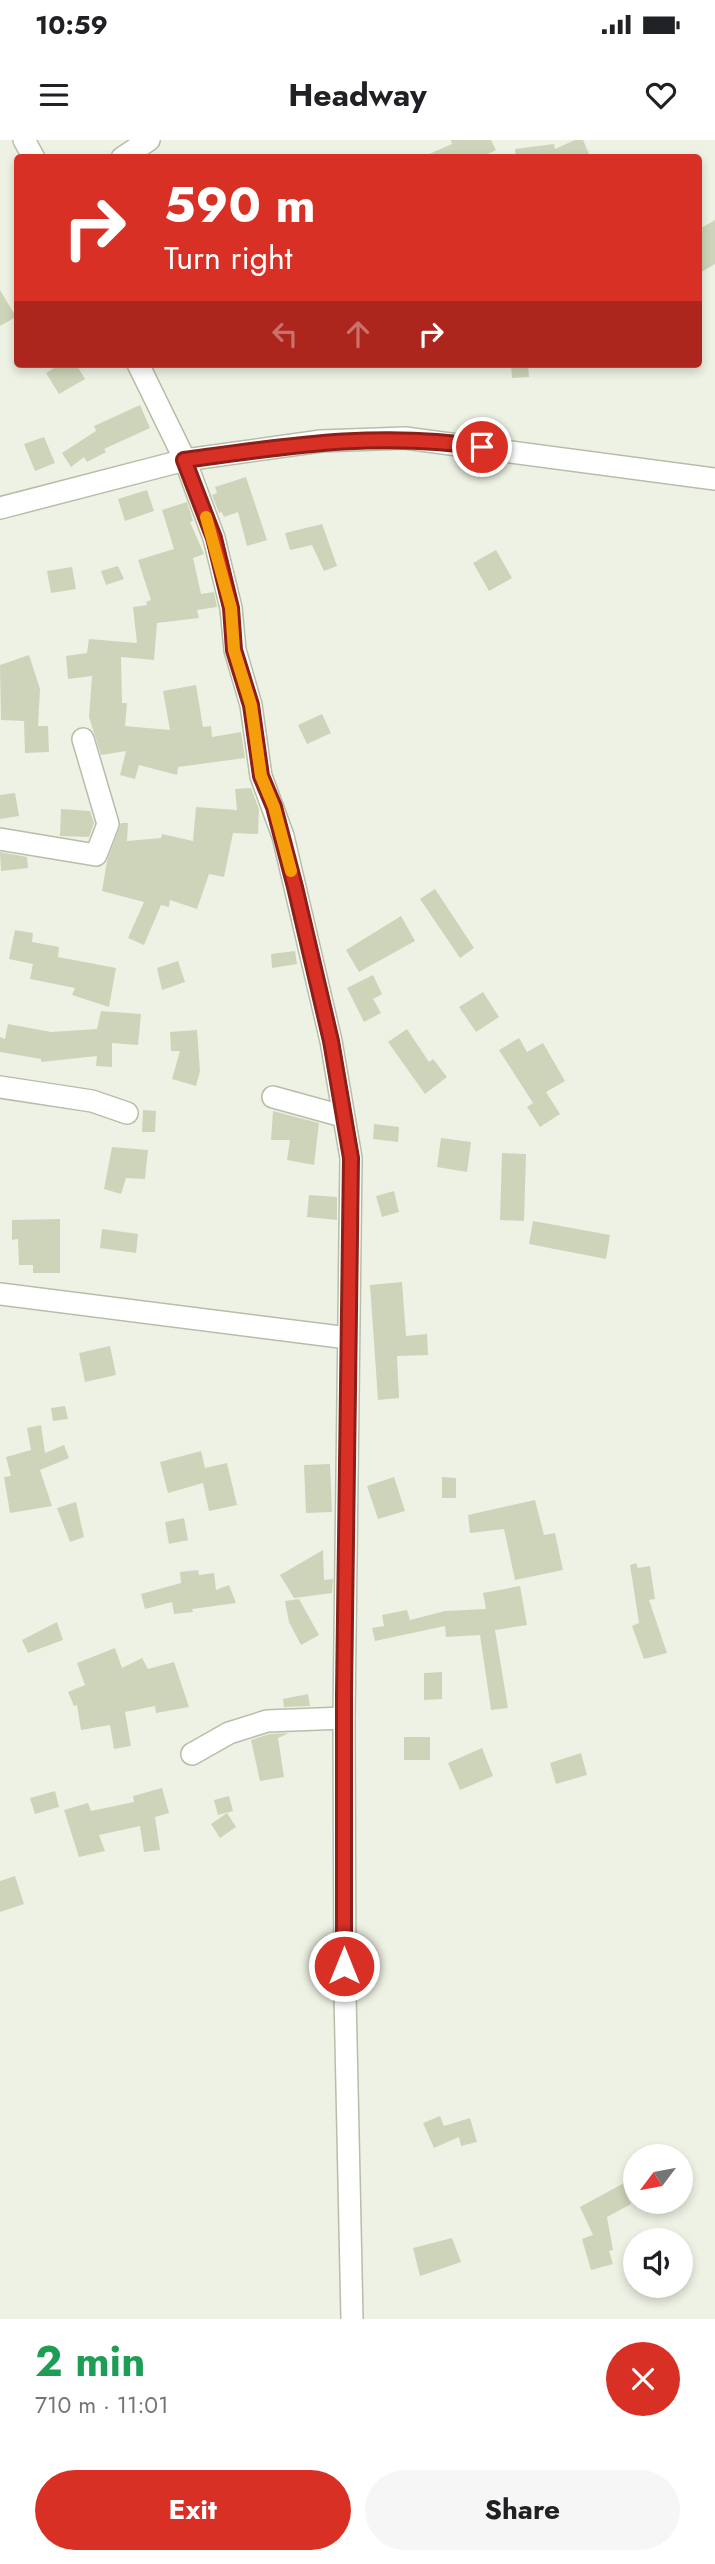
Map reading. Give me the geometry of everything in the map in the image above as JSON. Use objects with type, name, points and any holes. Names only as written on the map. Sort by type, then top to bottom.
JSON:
[{"type":"street","points":[[128,154],[149,140]]},
{"type":"street","points":[[140,368],[184,460],[217,550],[231,608],[234,650],[251,705],[261,776],[283,836],[331,1041],[351,1158],[344,1718],[345,1994],[352,2319]]},
{"type":"street","points":[[0,508],[184,460],[321,441],[405,438],[715,479]]},
{"type":"street","points":[[0,839],[96,855],[108,824],[83,739]]},
{"type":"street","points":[[0,1087],[92,1101],[127,1114]]},
{"type":"street","points":[[273,1097],[342,1116]]},
{"type":"street","points":[[0,1294],[348,1338]]},
{"type":"street","points":[[192,1754],[229,1733],[267,1721],[344,1718]]},
{"type":"building","points":[[451,140],[491,140],[496,150],[488,154],[429,154],[452,144]]},
{"type":"building","points":[[575,140],[583,140],[589,154],[516,154],[515,149],[554,144],[555,149]]},
{"type":"building","points":[[715,220],[715,264],[702,272],[702,228]]},
{"type":"building","points":[[0,290],[14,318],[0,326]]},
{"type":"building","points":[[54,368],[78,368],[85,379],[59,394],[46,373]]},
{"type":"building","points":[[511,368],[528,368],[529,377],[512,378]]},
{"type":"building","points":[[140,405],[150,428],[104,449],[106,452],[87,462],[84,457],[71,467],[62,453],[96,431],[94,426]]},
{"type":"building","points":[[44,437],[55,463],[35,471],[24,444]]},
{"type":"building","points":[[246,477],[267,540],[247,546],[238,512],[224,517],[222,512],[219,513],[212,495],[217,493],[215,487]]},
{"type":"building","points":[[147,490],[154,511],[125,521],[118,499]]},
{"type":"building","points":[[187,502],[193,521],[190,522],[204,554],[193,558],[201,594],[214,592],[217,607],[197,610],[199,618],[157,623],[154,660],[121,657],[122,703],[127,703],[125,726],[170,730],[163,691],[196,685],[203,727],[211,726],[212,737],[241,732],[245,758],[178,767],[177,775],[139,765],[135,779],[120,775],[126,751],[101,755],[89,717],[92,676],[68,679],[66,656],[87,653],[89,639],[137,643],[133,607],[147,605],[146,602],[151,600],[138,560],[174,549],[162,510]]},
{"type":"building","points":[[322,524],[337,566],[324,571],[312,545],[290,550],[285,533]]},
{"type":"building","points":[[496,550],[512,578],[489,591],[473,563]]},
{"type":"building","points":[[118,566],[124,579],[106,585],[101,571]]},
{"type":"building","points":[[72,567],[76,589],[51,593],[47,571]]},
{"type":"building","points":[[29,655],[40,689],[38,726],[48,726],[49,752],[25,753],[24,721],[1,720],[0,665]]},
{"type":"building","points":[[322,714],[331,733],[307,744],[298,725]]},
{"type":"building","points":[[251,788],[259,809],[258,834],[233,833],[224,877],[209,874],[197,909],[170,900],[169,907],[161,905],[144,945],[128,938],[144,902],[102,891],[107,861],[121,823],[128,823],[127,841],[161,838],[162,834],[193,841],[196,807],[237,810],[235,789]]},
{"type":"building","points":[[15,793],[19,816],[0,819],[0,795]]},
{"type":"building","points":[[61,809],[90,811],[94,823],[89,837],[60,836]]},
{"type":"building","points":[[0,852],[27,857],[28,868],[1,871]]},
{"type":"building","points":[[435,889],[474,948],[460,958],[420,899]]},
{"type":"building","points":[[401,916],[415,941],[359,972],[346,950]]},
{"type":"building","points":[[15,930],[33,933],[32,942],[59,947],[58,957],[116,968],[109,1007],[72,995],[75,988],[30,979],[33,964],[9,959]]},
{"type":"building","points":[[295,951],[297,964],[272,968],[271,954]]},
{"type":"building","points":[[178,961],[185,982],[162,990],[157,968]]},
{"type":"building","points":[[373,975],[382,994],[373,999],[381,1013],[364,1022],[347,988]]},
{"type":"building","points":[[483,992],[499,1017],[476,1032],[459,1007]]},
{"type":"building","points":[[101,1011],[141,1014],[138,1045],[112,1043],[112,1067],[96,1066],[97,1056],[41,1062],[41,1059],[0,1052],[0,1037],[5,1039],[8,1024],[51,1032],[97,1029]]},
{"type":"building","points":[[407,1029],[429,1062],[433,1059],[447,1077],[425,1094],[388,1042]]},
{"type":"building","points":[[197,1030],[200,1071],[196,1086],[172,1079],[180,1051],[171,1051],[170,1032]]},
{"type":"building","points":[[519,1038],[527,1052],[543,1043],[565,1081],[546,1092],[560,1114],[540,1127],[527,1107],[533,1103],[499,1050]]},
{"type":"building","points":[[143,1110],[156,1111],[155,1132],[142,1132]]},
{"type":"building","points":[[273,1111],[319,1123],[314,1165],[287,1160],[290,1140],[271,1140]]},
{"type":"building","points":[[374,1124],[399,1127],[398,1142],[373,1139]]},
{"type":"building","points":[[441,1138],[471,1142],[467,1172],[437,1167]]},
{"type":"building","points":[[112,1147],[148,1150],[145,1179],[126,1178],[121,1194],[104,1189]]},
{"type":"building","points":[[502,1153],[526,1154],[524,1221],[500,1220]]},
{"type":"building","points":[[394,1191],[399,1212],[382,1217],[376,1196]]},
{"type":"building","points":[[309,1195],[337,1197],[337,1220],[307,1217]]},
{"type":"building","points":[[60,1219],[60,1273],[33,1273],[33,1265],[19,1265],[18,1239],[12,1240],[12,1220]]},
{"type":"building","points":[[533,1221],[610,1235],[606,1259],[529,1244]]},
{"type":"building","points":[[102,1229],[138,1234],[136,1253],[100,1248]]},
{"type":"building","points":[[402,1282],[406,1336],[427,1334],[428,1355],[397,1356],[399,1398],[378,1400],[370,1285]]},
{"type":"building","points":[[110,1346],[116,1375],[85,1382],[79,1353]]},
{"type":"building","points":[[65,1406],[68,1419],[53,1421],[51,1408]]},
{"type":"building","points":[[41,1425],[45,1453],[64,1445],[69,1458],[40,1470],[52,1506],[10,1513],[4,1477],[11,1476],[6,1457],[31,1450],[27,1428]]},
{"type":"building","points":[[201,1451],[205,1468],[227,1463],[237,1505],[209,1511],[203,1483],[168,1493],[160,1462]]},
{"type":"building","points":[[330,1464],[332,1512],[306,1513],[304,1465]]},
{"type":"building","points":[[394,1477],[405,1511],[378,1519],[367,1486]]},
{"type":"building","points":[[442,1477],[456,1478],[456,1498],[442,1498]]},
{"type":"building","points":[[535,1500],[544,1535],[555,1533],[563,1570],[515,1580],[504,1529],[470,1533],[468,1515]]},
{"type":"building","points":[[76,1502],[84,1537],[70,1542],[57,1508]]},
{"type":"building","points":[[184,1518],[188,1540],[169,1544],[165,1522]]},
{"type":"building","points":[[323,1550],[324,1580],[333,1579],[332,1593],[294,1598],[280,1575]]},
{"type":"building","points":[[636,1563],[638,1568],[650,1566],[655,1599],[649,1600],[667,1653],[644,1659],[632,1626],[639,1623],[630,1565]]},
{"type":"building","points":[[198,1570],[199,1575],[214,1573],[216,1590],[229,1585],[236,1603],[174,1614],[172,1602],[145,1609],[141,1594],[181,1583],[180,1572]]},
{"type":"building","points":[[520,1586],[527,1625],[495,1630],[508,1708],[491,1710],[480,1635],[446,1637],[445,1626],[375,1641],[372,1628],[384,1626],[382,1615],[407,1610],[410,1620],[445,1611],[486,1609],[483,1593]]},
{"type":"building","points":[[299,1599],[319,1635],[301,1645],[289,1622],[285,1601]]},
{"type":"building","points":[[57,1622],[63,1640],[28,1653],[22,1640]]},
{"type":"building","points":[[115,1648],[122,1668],[142,1658],[148,1669],[174,1662],[189,1707],[156,1713],[155,1706],[125,1712],[131,1746],[114,1749],[110,1725],[81,1730],[77,1705],[74,1706],[68,1692],[85,1685],[77,1663]]},
{"type":"building","points":[[442,1672],[442,1699],[424,1700],[424,1673]]},
{"type":"building","points":[[308,1694],[310,1706],[284,1707],[283,1699]]},
{"type":"building","points":[[289,1733],[278,1738],[284,1777],[260,1781],[251,1740],[269,1734]]},
{"type":"building","points":[[404,1737],[430,1737],[430,1760],[404,1760]]},
{"type":"building","points":[[482,1748],[493,1776],[460,1790],[448,1763]]},
{"type":"building","points":[[581,1753],[587,1775],[556,1784],[550,1763]]},
{"type":"building","points":[[162,1788],[169,1813],[155,1817],[160,1850],[144,1852],[140,1826],[99,1835],[105,1851],[79,1857],[64,1810],[88,1803],[91,1811],[134,1802],[133,1796]]},
{"type":"building","points":[[55,1791],[59,1807],[35,1814],[30,1798]]},
{"type":"building","points":[[229,1796],[233,1811],[218,1815],[214,1800]]},
{"type":"building","points":[[227,1813],[236,1827],[220,1838],[211,1824]]},
{"type":"building","points":[[15,1876],[24,1904],[0,1912],[0,1881]]},
{"type":"building","points":[[440,2116],[444,2126],[470,2118],[477,2142],[461,2146],[459,2137],[434,2148],[423,2123]]},
{"type":"building","points":[[623,2184],[623,2208],[607,2217],[613,2250],[609,2251],[613,2264],[591,2270],[582,2239],[593,2235],[580,2207]]},
{"type":"building","points":[[452,2238],[461,2262],[420,2276],[413,2248]]},
{"type":"slow traffic","points":[[206,517],[214,538],[231,608],[234,650],[247,685],[261,776],[274,807],[291,871]]},
{"type":"route","points":[[344,1966],[344,1694],[351,1158],[331,1041],[283,836],[261,776],[247,685],[234,650],[231,608],[214,538],[184,460],[321,441],[405,438],[482,447]]}]
